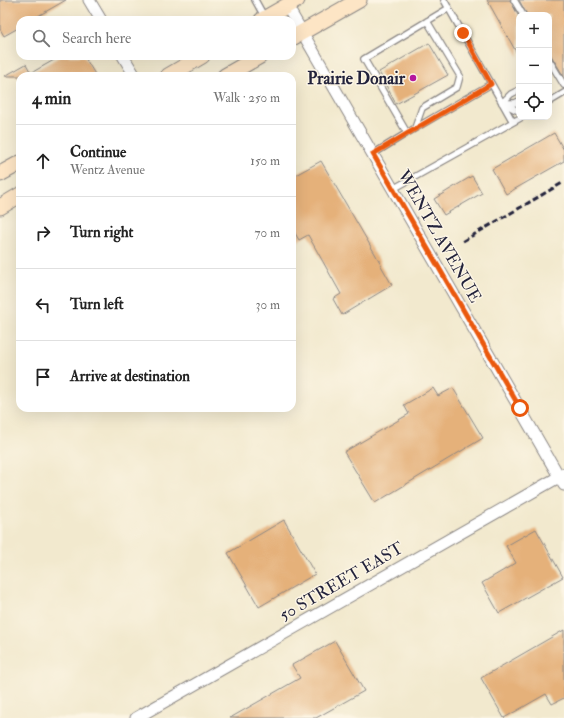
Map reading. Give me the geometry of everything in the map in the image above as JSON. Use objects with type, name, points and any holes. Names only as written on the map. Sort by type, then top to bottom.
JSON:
[{"type":"main road","points":[[297,35],[359,0]]},
{"type":"main road","points":[[269,16],[292,3]]},
{"type":"main road","points":[[175,72],[195,60]]},
{"type":"main road","points":[[232,72],[253,60]]},
{"type":"main road","points":[[0,174],[16,165]]},
{"type":"main road","points":[[0,207],[16,198]]},
{"type":"street","points":[[89,0],[99,16]]},
{"type":"street","name":"WENTZ AVENUE","points":[[292,3],[294,16]]},
{"type":"street","name":"WENTZ AVENUE","points":[[297,35],[373,154],[562,478]]},
{"type":"street","points":[[125,60],[133,72]]},
{"type":"street","name":"50 STREET EAST","points":[[136,718],[562,478]]},
{"type":"lane","points":[[255,0],[263,16]]},
{"type":"lane","points":[[444,0],[513,122]]},
{"type":"lane","points":[[514,0],[521,12]]},
{"type":"lane","points":[[407,134],[364,59],[449,8]]},
{"type":"lane","points":[[415,128],[422,108],[456,87],[460,76],[427,21]]},
{"type":"lane","points":[[552,65],[564,85]]},
{"type":"lane","points":[[373,154],[491,84]]},
{"type":"lane","points":[[502,103],[511,94],[516,92]]},
{"type":"lane","points":[[552,100],[564,93]]},
{"type":"lane","points":[[502,103],[516,102]]},
{"type":"lane","points":[[502,103],[516,110]]},
{"type":"lane","points":[[393,189],[517,120]]},
{"type":"building","points":[[0,0],[66,0],[38,16],[16,16],[16,29],[4,36],[0,29]]},
{"type":"building","points":[[487,0],[510,0],[516,12],[516,52]]},
{"type":"building","points":[[519,0],[564,0],[564,77],[552,57],[552,12],[525,12]]},
{"type":"building","points":[[429,43],[448,75],[396,104],[379,72]]},
{"type":"building","points":[[54,60],[86,60],[94,72],[33,72]]},
{"type":"building","points":[[26,64],[30,72],[16,72],[16,76],[5,76]]},
{"type":"building","points":[[554,133],[564,150],[564,161],[506,194],[492,169]]},
{"type":"building","points":[[321,161],[392,285],[342,315],[333,299],[341,294],[308,235],[299,240],[296,235],[296,175]]},
{"type":"building","points":[[472,176],[482,193],[444,215],[434,199]]},
{"type":"building","points":[[433,388],[438,396],[453,388],[483,438],[375,503],[344,452],[409,414],[404,405]]},
{"type":"building","points":[[284,520],[315,574],[259,607],[228,553]]},
{"type":"building","points":[[536,529],[563,577],[499,613],[482,583],[516,563],[506,546]]},
{"type":"building","points":[[564,630],[564,698],[552,704],[546,694],[504,718],[481,678]]},
{"type":"building","points":[[335,641],[364,691],[316,718],[230,718],[300,678],[292,665]]},
{"type":"railway","points":[[463,241],[564,182]]},
{"type":"place","name":"Prairie Donair","points":[[413,78]]},
{"type":"route","points":[[463,33],[491,84],[373,154],[520,408]]}]
